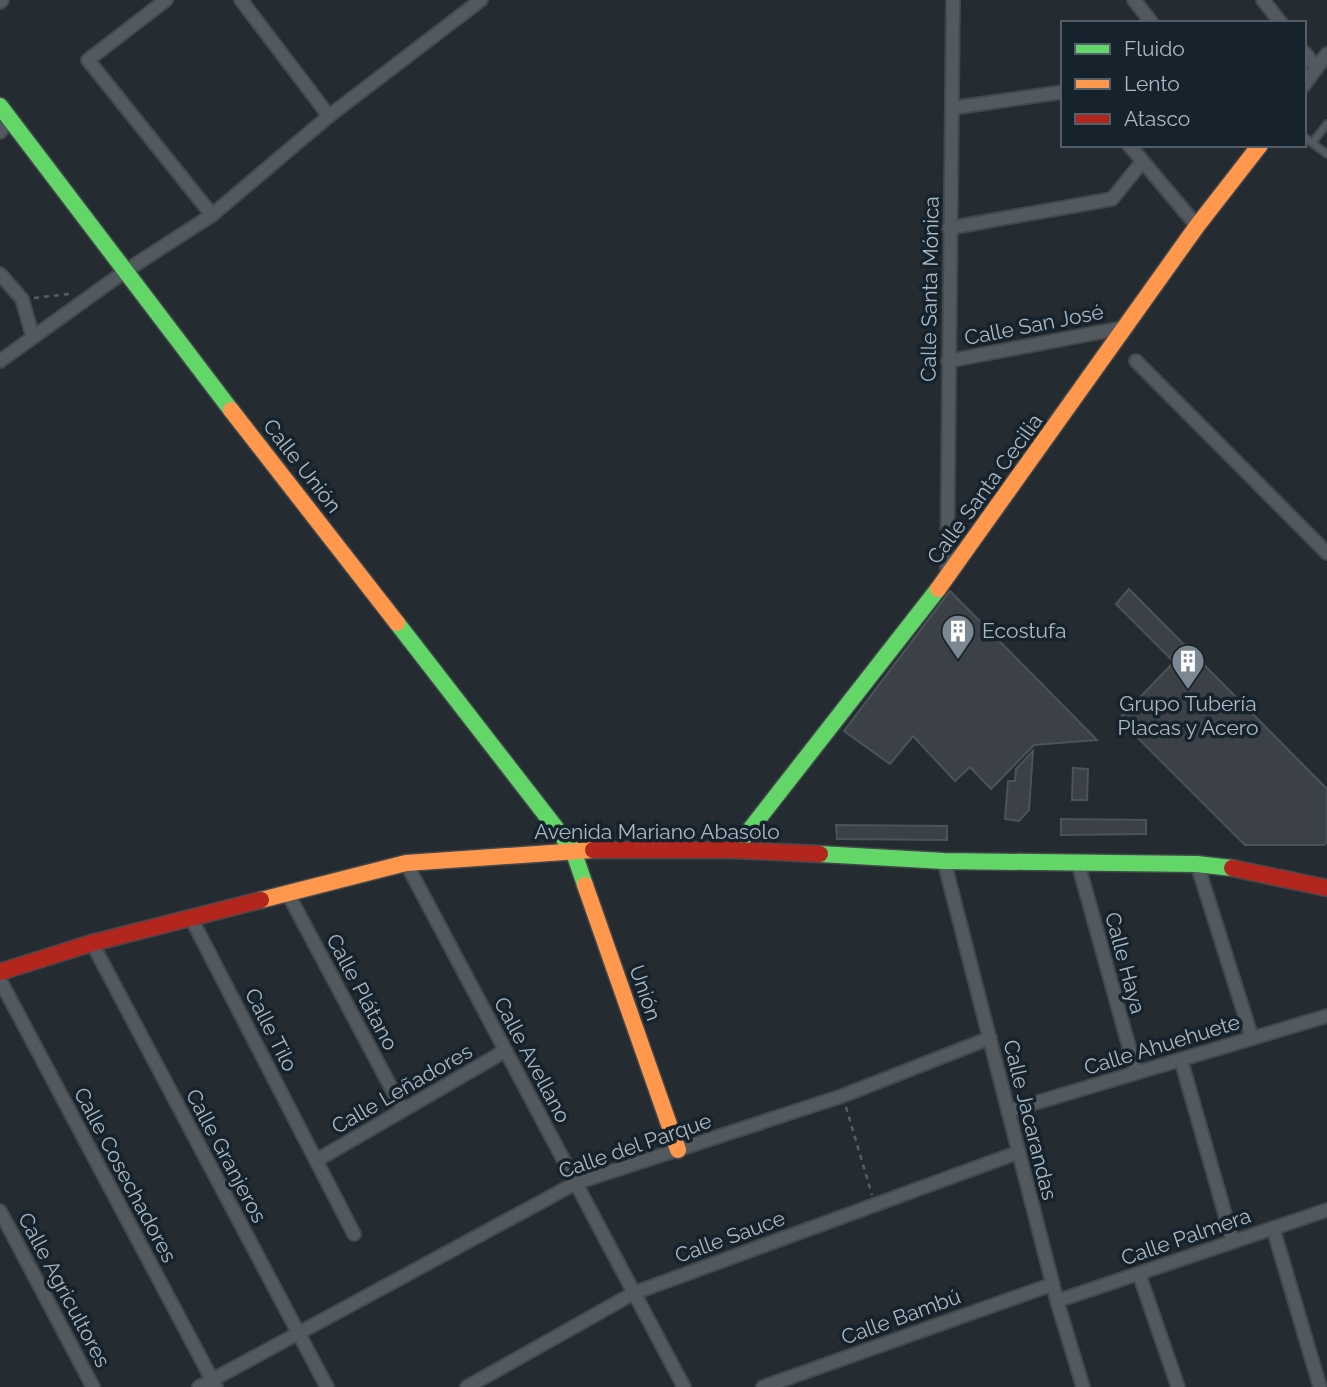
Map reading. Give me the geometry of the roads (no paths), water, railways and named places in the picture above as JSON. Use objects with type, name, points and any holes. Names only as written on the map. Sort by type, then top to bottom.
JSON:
[{"type":"street","points":[[166,0],[88,60],[212,215]]},
{"type":"street","points":[[241,0],[329,116]]},
{"type":"street","points":[[0,360],[124,272],[212,215],[329,116],[481,0]]},
{"type":"street","name":"Calle Santa Mónica","points":[[947,578],[953,0]]},
{"type":"street","points":[[1134,0],[1150,21]]},
{"type":"street","points":[[1263,0],[1279,21]]},
{"type":"street","points":[[1306,54],[1317,68]]},
{"type":"street","points":[[1306,82],[1327,54]]},
{"type":"street","points":[[951,108],[1061,92]]},
{"type":"street","name":"Calle Unión","points":[[0,106],[5,126],[124,272],[573,850]]},
{"type":"street","points":[[1131,147],[1197,226]]},
{"type":"street","name":"Calle Santa Cecilia","points":[[734,850],[947,578],[1254,148]]},
{"type":"street","points":[[949,228],[1112,199],[1142,162]]},
{"type":"street","points":[[0,274],[22,299],[33,337]]},
{"type":"street","name":"Calle San José","points":[[948,361],[1127,327]]},
{"type":"street","points":[[1136,361],[1327,552]]},
{"type":"street","name":"Avenida Mariano Abasolo","points":[[0,972],[92,943],[406,863],[573,850],[734,850],[944,861],[1197,864],[1256,871],[1327,888]]},
{"type":"street","name":"Unión","points":[[573,850],[678,1150]]},
{"type":"street","name":"Calle Jacarandas","points":[[944,861],[1057,1301],[1083,1387]]},
{"type":"street","name":"Calle Avellano","points":[[406,863],[684,1387]]},
{"type":"street","name":"Calle Haya","points":[[1077,863],[1136,1072]]},
{"type":"street","points":[[1197,864],[1252,1038]]},
{"type":"street","name":"Calle Plátano","points":[[288,892],[403,1110]]},
{"type":"street","name":"Calle Tilo","points":[[191,918],[354,1234]]},
{"type":"street","name":"Calle Granjeros","points":[[92,943],[327,1387]]},
{"type":"street","name":"Calle Cosechadores","points":[[0,980],[214,1383]]},
{"type":"street","name":"Calle Ahuehuete","points":[[1008,1111],[1327,1016]]},
{"type":"street","name":"Calle del Parque","points":[[199,1387],[214,1383],[296,1332],[576,1183],[842,1096],[990,1038]]},
{"type":"street","name":"Calle Leñadores","points":[[317,1160],[505,1051]]},
{"type":"street","points":[[1181,1060],[1233,1242]]},
{"type":"street","name":"Calle Sauce","points":[[467,1387],[634,1293],[1018,1152]]},
{"type":"street","name":"Calle Palmera","points":[[1057,1301],[1327,1210]]},
{"type":"street","name":"Calle Agricultores","points":[[0,1211],[93,1387]]},
{"type":"street","points":[[1273,1228],[1321,1387]]},
{"type":"street","points":[[1139,1273],[1178,1387]]},
{"type":"street","name":"Calle Bambú","points":[[763,1387],[1053,1284]]},
{"type":"lane","points":[[1312,143],[1327,124]]},
{"type":"lane","points":[[1306,138],[1327,154]]},
{"type":"place","name":"Ecostufa","points":[[958,661]]},
{"type":"place","name":"Grupo Tubería Placas y Acero","points":[[1188,691]]}]
